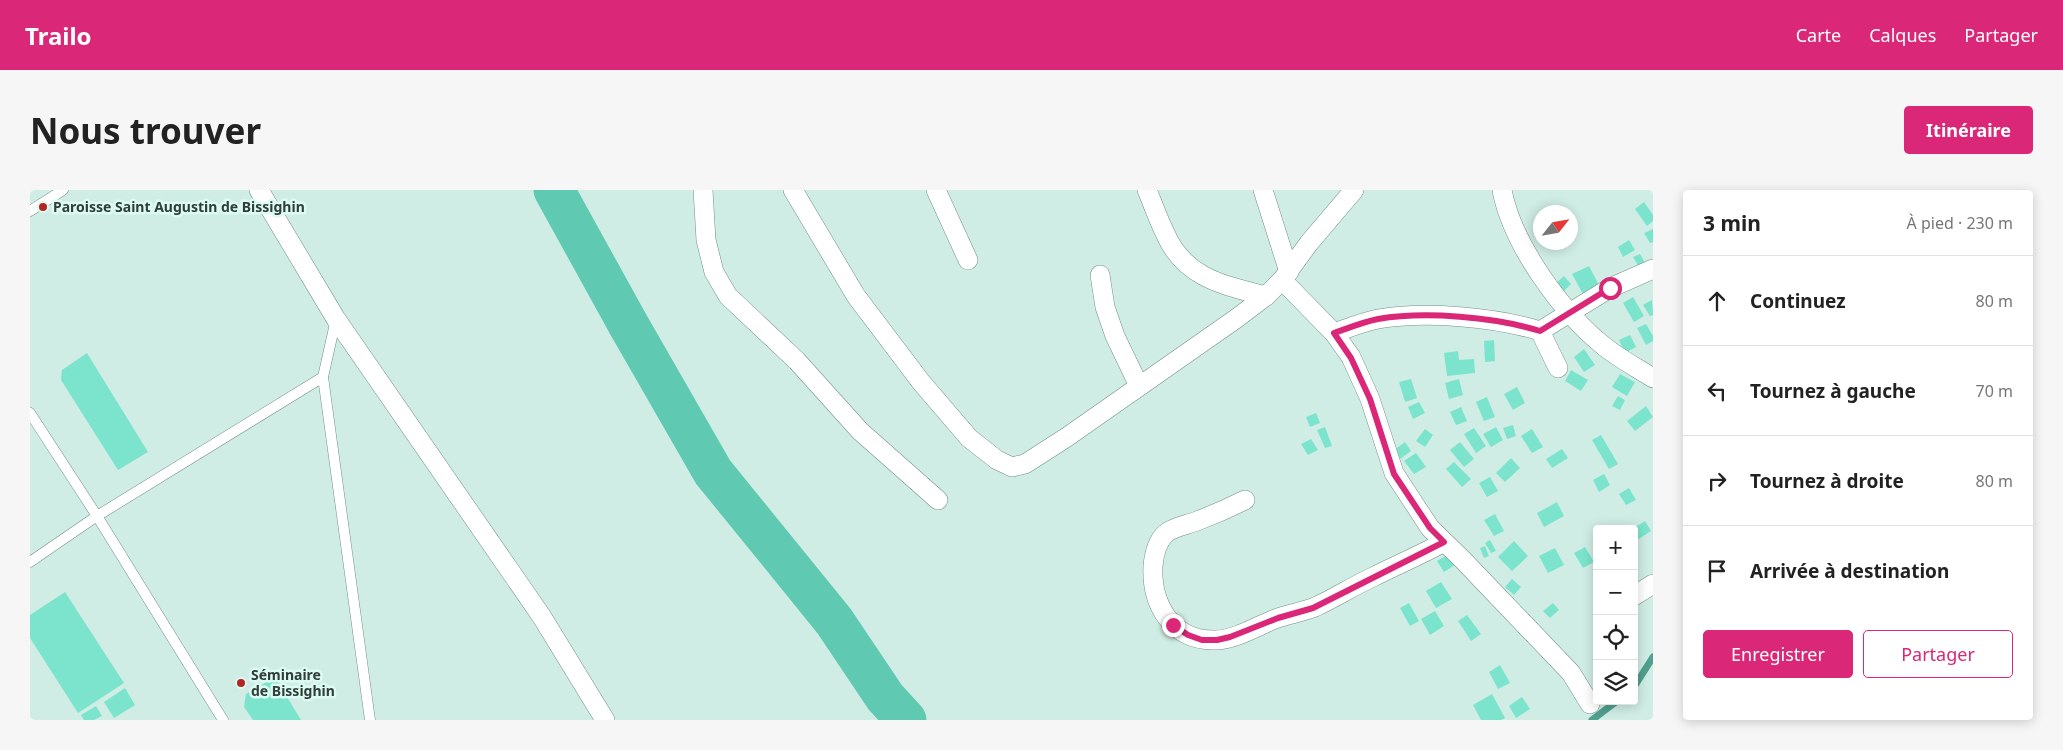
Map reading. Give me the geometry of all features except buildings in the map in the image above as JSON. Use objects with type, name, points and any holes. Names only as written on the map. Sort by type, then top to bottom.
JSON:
[{"type":"street","points":[[259,190],[336,319],[542,617],[605,720]]},
{"type":"street","points":[[704,190],[706,240],[714,272],[728,296],[798,361],[860,431],[938,500]]},
{"type":"street","points":[[936,190],[968,260]]},
{"type":"street","points":[[1147,190],[1165,235],[1178,254],[1196,273],[1216,283],[1266,296]]},
{"type":"street","points":[[1263,190],[1286,276],[1334,333],[1351,358],[1370,399],[1394,474],[1430,528],[1571,673],[1590,704]]},
{"type":"street","points":[[795,191],[856,296],[909,368],[969,438],[1004,465],[1012,467],[1025,464],[1230,324],[1266,296],[1286,276],[1309,243],[1354,190]]},
{"type":"street","points":[[1502,190],[1520,241],[1537,271],[1571,313],[1605,348],[1653,378]]},
{"type":"street","points":[[1334,333],[1377,319],[1401,317],[1489,320],[1516,324],[1540,331],[1610,288],[1653,269]]},
{"type":"street","points":[[1100,275],[1105,307],[1115,336],[1139,386]]},
{"type":"street","points":[[1540,331],[1558,368]]},
{"type":"street","points":[[1246,500],[1176,528],[1166,534],[1159,542],[1154,559],[1154,594],[1173,625],[1188,635],[1202,640],[1217,640],[1230,637],[1278,618],[1313,608],[1444,542]]},
{"type":"street","points":[[1638,593],[1653,584]]},
{"type":"lane","points":[[30,211],[63,190]]},
{"type":"lane","points":[[336,319],[323,377],[370,720]]},
{"type":"lane","points":[[30,562],[97,516],[323,377]]},
{"type":"lane","points":[[30,413],[97,516],[222,720]]},
{"type":"waterway","points":[[554,190],[713,472],[834,621],[885,697],[906,720]]},
{"type":"waterway","points":[[1638,681],[1653,657]]},
{"type":"waterway","points":[[1592,720],[1612,705]]},
{"type":"place","name":"Paroisse Saint Augustin de Bissighin","points":[[43,207]]},
{"type":"place","name":"Séminaire de Bissighin","points":[[241,683]]},
{"type":"route","points":[[1173,625],[1188,635],[1202,640],[1217,640],[1230,637],[1278,618],[1313,608],[1333,599],[1353,586],[1444,542],[1430,528],[1394,474],[1370,399],[1351,358],[1334,333],[1377,319],[1401,317],[1496,320],[1540,331],[1610,288]]}]
